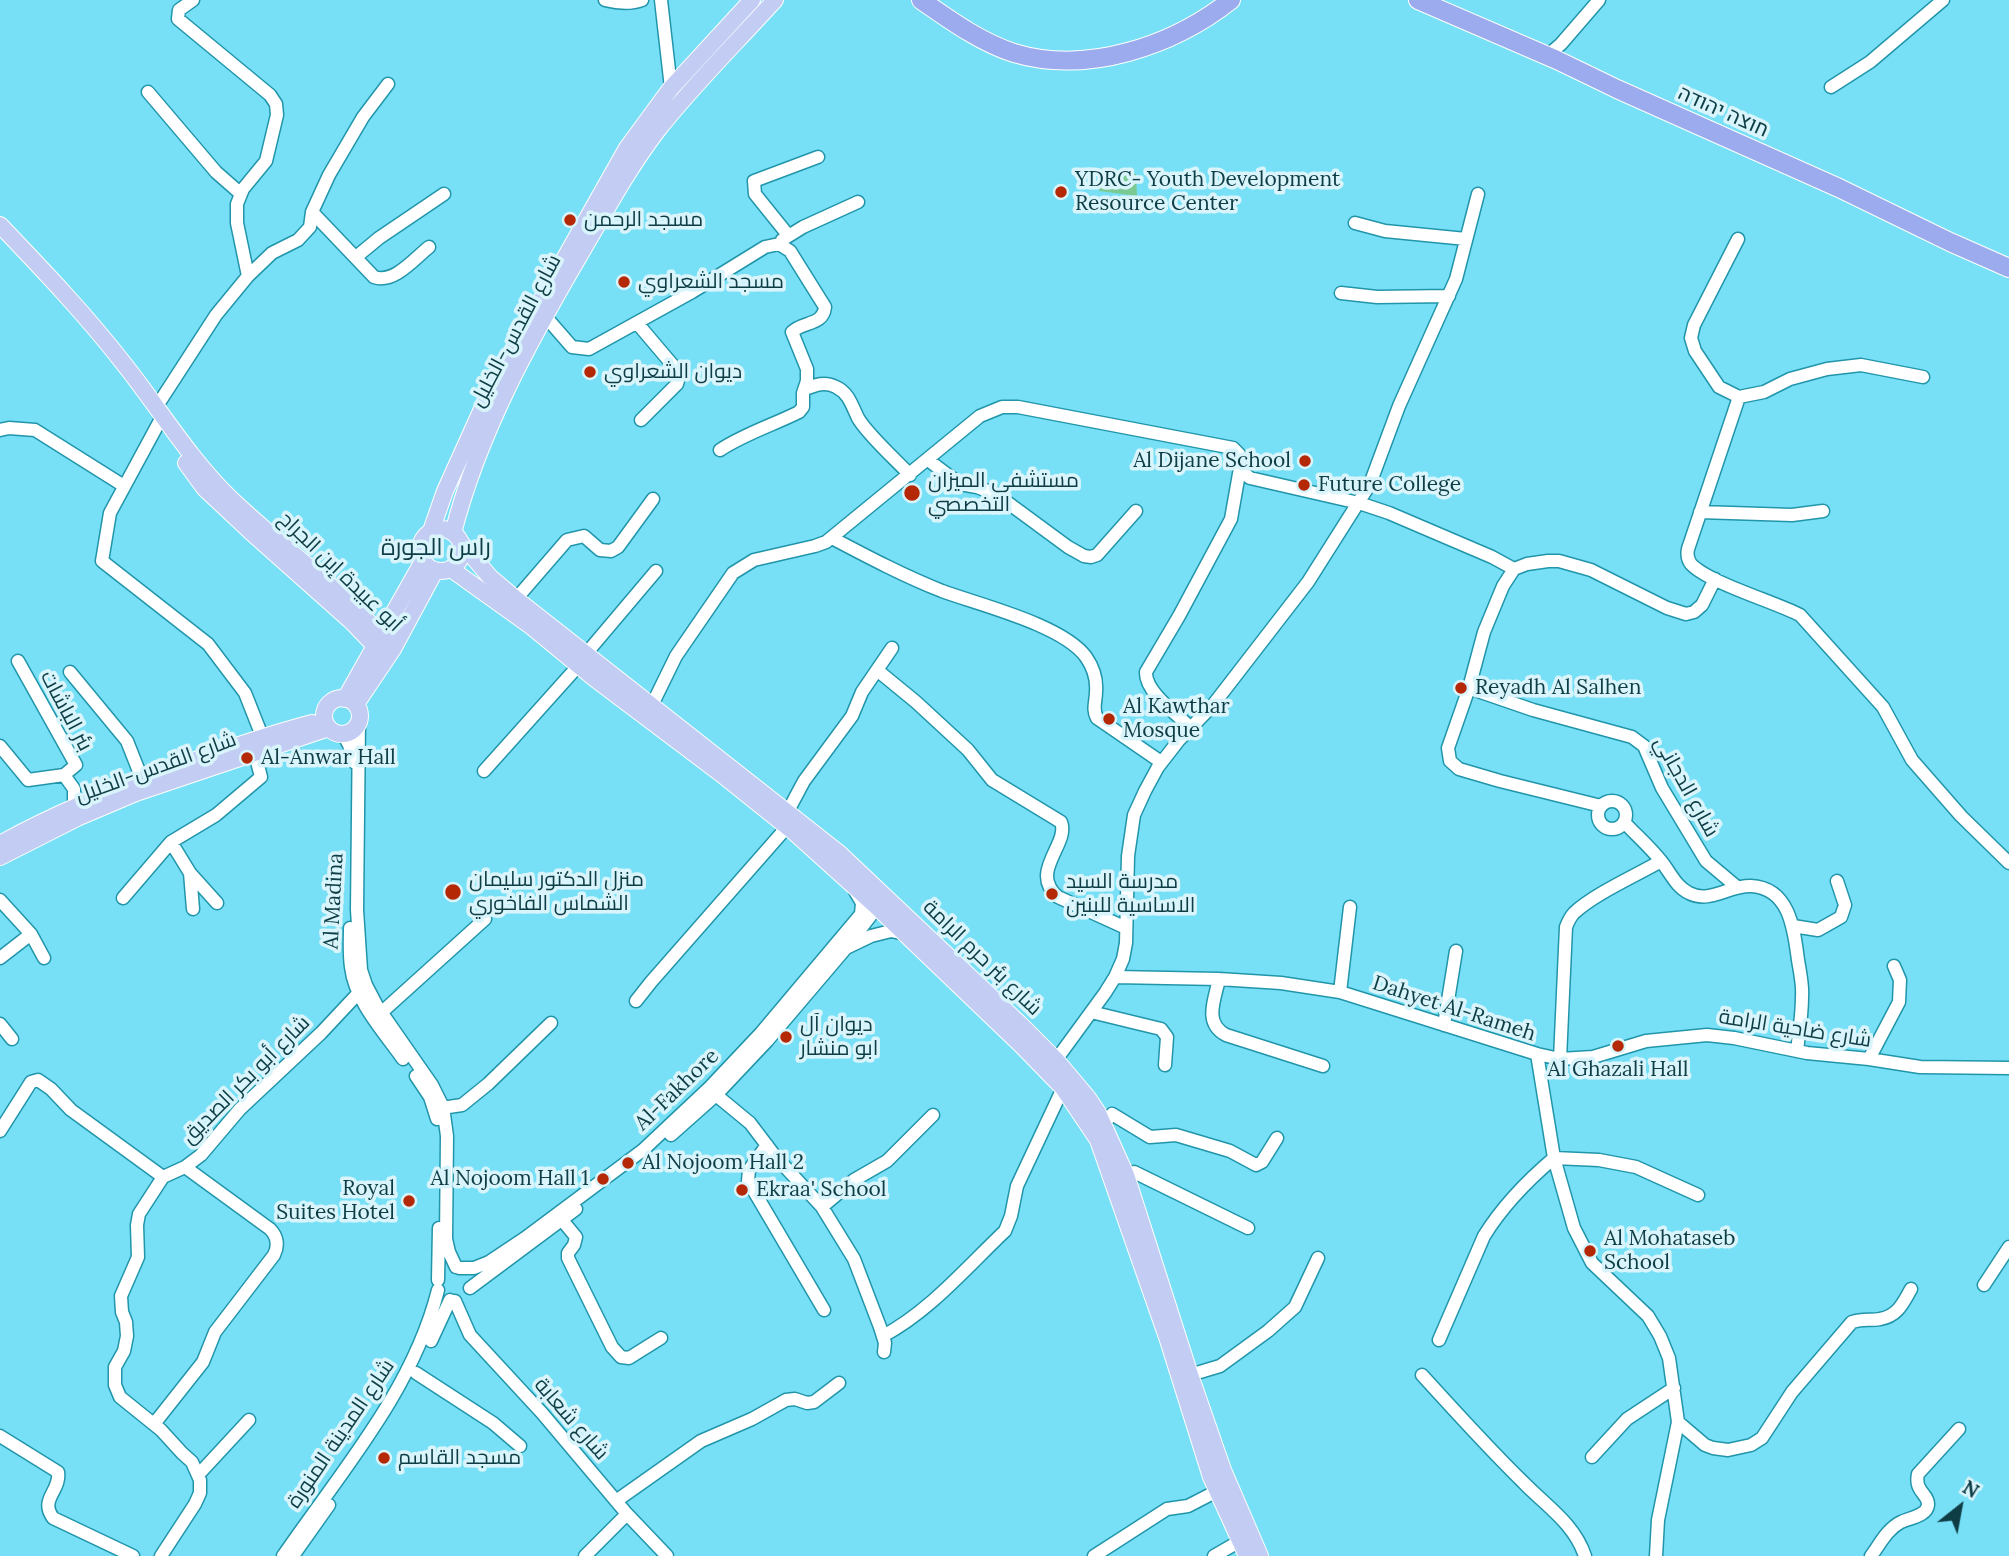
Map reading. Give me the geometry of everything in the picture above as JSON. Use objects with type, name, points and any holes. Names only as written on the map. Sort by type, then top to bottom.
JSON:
[{"type":"highway","points":[[921,0],[963,28],[1012,52],[1043,60],[1073,61],[1115,56],[1143,47],[1201,20],[1231,0]]},
{"type":"highway","name":"חוצה יהודה","points":[[1418,0],[1839,188],[2009,268]]},
{"type":"main road","name":"شارع القدس-الخليل","points":[[431,531],[445,491],[480,413],[524,327],[627,148],[671,88],[752,0]]},
{"type":"main road","name":"شارع القدس-الخليل","points":[[457,539],[462,498],[504,394],[545,316],[631,166],[658,130],[775,0]]},
{"type":"main road","name":"أبو عبيدة إبن الجراح","points":[[0,225],[84,315],[159,416]]},
{"type":"main road","name":"أبو عبيدة إبن الجراح","points":[[0,240],[70,315],[230,497],[317,573],[377,640],[393,649]]},
{"type":"main road","points":[[353,708],[339,698],[330,703],[326,708],[332,727],[353,730],[353,708],[377,640],[436,567],[461,559],[457,539],[443,529],[431,531],[422,541],[420,548],[436,567]]},
{"type":"main road","name":"شارع بئر حرم الرامة","points":[[457,539],[490,577],[582,660],[720,773],[839,853],[875,904],[1063,1088],[1098,1140],[1168,1340],[1211,1477],[1243,1548]]},
{"type":"main road","points":[[353,708],[393,649],[436,567]]},
{"type":"main road","name":"شارع بئر حرم الرامة","points":[[436,567],[652,705],[787,819],[852,884],[1056,1060],[1088,1098],[1098,1113],[1126,1175],[1223,1470],[1260,1556]]},
{"type":"main road","name":"شارع القدس-الخليل","points":[[0,846],[74,807],[142,779],[262,736],[332,727]]},
{"type":"main road","name":"شارع القدس-الخليل","points":[[0,846],[136,793],[332,727]]},
{"type":"street","points":[[193,0],[179,10],[178,19],[270,95],[277,107],[266,161],[241,194],[237,204],[236,218],[248,276]]},
{"type":"street","points":[[605,0],[642,0]]},
{"type":"street","points":[[661,0],[671,88]]},
{"type":"street","points":[[1547,56],[1599,0]]},
{"type":"street","points":[[1831,87],[1870,62],[1943,0]]},
{"type":"street","points":[[262,736],[246,693],[208,644],[102,561],[110,513],[159,416],[216,315],[248,276],[272,253],[301,238],[310,227],[312,212],[328,174],[363,117],[388,84]]},
{"type":"street","points":[[148,92],[216,172],[241,194]]},
{"type":"street","points":[[788,235],[755,194],[754,181],[818,157]]},
{"type":"street","points":[[356,257],[444,194]]},
{"type":"street","points":[[1056,1060],[1115,977],[1123,959],[1128,856],[1134,815],[1145,791],[1161,762],[1213,705],[1308,582],[1370,484],[1399,405],[1456,279],[1478,194]]},
{"type":"street","points":[[545,316],[572,346],[583,349],[597,346],[765,247],[858,202]]},
{"type":"street","points":[[312,212],[374,277],[389,279],[429,247]]},
{"type":"street","points":[[1355,223],[1385,231],[1466,239]]},
{"type":"street","points":[[1738,239],[1694,325],[1691,338],[1695,351],[1719,387],[1740,397],[1827,369],[1861,365],[1923,377]]},
{"type":"street","points":[[720,450],[735,440],[799,412],[804,406],[807,369],[792,332],[795,328],[821,319],[825,307],[790,251],[775,244]]},
{"type":"street","points":[[1341,293],[1377,297],[1449,296]]},
{"type":"street","points":[[637,323],[676,369],[679,377],[676,386],[641,420]]},
{"type":"street","points":[[805,389],[822,383],[843,391],[859,420],[910,475]]},
{"type":"street","points":[[1740,397],[1687,556],[1692,564],[1715,579],[1800,615],[1883,707],[1912,760],[1961,816],[2009,863]]},
{"type":"street","points":[[652,705],[676,656],[733,573],[754,560],[815,546],[832,538],[980,416],[994,409],[1010,406],[1233,448],[1239,454],[1240,468],[1231,519],[1180,616],[1146,672],[1145,679],[1149,688],[1191,728]]},
{"type":"street","points":[[0,430],[35,430],[124,486]]},
{"type":"street","points":[[928,460],[960,484],[996,494],[1068,547],[1087,557],[1097,555],[1136,511]]},
{"type":"street","points":[[1240,468],[1250,478],[1359,503],[1389,513],[1514,569]]},
{"type":"street","points":[[516,598],[567,540],[584,536],[600,550],[611,551],[618,547],[653,499]]},
{"type":"street","points":[[1700,512],[1791,515],[1823,511]]},
{"type":"street","points":[[832,538],[942,591],[1013,614],[1070,641],[1082,652],[1093,670],[1096,689],[1094,708],[1097,718],[1161,762]]},
{"type":"street","points":[[1601,806],[1461,770],[1448,758],[1447,748],[1469,688],[1484,632],[1503,586],[1514,569],[1527,564],[1548,561],[1570,563],[1591,570],[1667,608],[1686,614],[1694,612],[1702,605],[1715,579]]},
{"type":"street","points":[[484,771],[656,571]]},
{"type":"street","points":[[636,1001],[787,819],[804,781],[852,716],[860,696],[892,648]]},
{"type":"street","name":"بئر الباشات","points":[[18,662],[76,765],[64,775]]},
{"type":"street","points":[[877,670],[968,750],[992,780],[1062,824],[1063,830],[1047,872],[1050,888],[1055,896],[1126,928]]},
{"type":"street","points":[[70,672],[127,741],[142,779]]},
{"type":"street","name":"شارع الدجاني","points":[[1469,688],[1533,710],[1636,739],[1646,750],[1662,788],[1706,861],[1737,887]]},
{"type":"street","points":[[353,708],[358,788]]},
{"type":"street","points":[[332,727],[354,759],[358,788]]},
{"type":"street","points":[[0,746],[28,780],[64,775],[74,789],[74,807]]},
{"type":"street","points":[[123,898],[171,842],[216,816],[261,777],[255,754]]},
{"type":"street","name":"Al Madina","points":[[358,788],[351,896],[350,945],[354,981],[382,1012],[432,1085],[447,1136],[446,1239],[457,1268],[467,1273],[470,1278],[470,1288]]},
{"type":"street","points":[[1609,801],[1622,805],[1626,813],[1624,822],[1613,829],[1604,826],[1599,819],[1601,806],[1609,801]]},
{"type":"street","points":[[1624,822],[1661,861],[1678,885],[1692,895],[1710,897],[1737,887],[1752,886],[1771,892],[1783,903],[1793,926],[1803,995],[1797,1051]]},
{"type":"street","points":[[171,842],[190,873],[218,903]]},
{"type":"street","points":[[1560,1059],[1566,928],[1569,921],[1575,912],[1592,900],[1661,861]]},
{"type":"street","points":[[190,873],[193,909]]},
{"type":"street","points":[[1793,926],[1818,930],[1841,917],[1845,907],[1837,881]]},
{"type":"street","points":[[0,900],[31,934],[44,958]]},
{"type":"street","points":[[846,948],[875,904]]},
{"type":"street","name":"Al-Fakhore","points":[[457,1268],[474,1268],[489,1262],[643,1150],[710,1087],[760,1034],[861,914],[875,904]]},
{"type":"street","points":[[1340,992],[1350,906]]},
{"type":"street","points":[[382,1012],[485,919]]},
{"type":"street","name":"Al-Fakhore","points":[[470,1288],[647,1156],[716,1095],[767,1041],[846,948],[872,936],[891,932],[905,934]]},
{"type":"street","points":[[0,958],[31,934]]},
{"type":"street","points":[[1444,1025],[1456,951]]},
{"type":"street","points":[[1869,1059],[1899,1002],[1899,980],[1894,967]]},
{"type":"street","name":"Dahyet Al-Rameh","points":[[1115,977],[1281,983],[1340,992],[1537,1054],[1554,1158],[1574,1228],[1592,1263],[1648,1316],[1670,1358],[1678,1422],[1658,1520],[1656,1556]]},
{"type":"street","points":[[1219,979],[1212,1015],[1219,1031],[1323,1066]]},
{"type":"street","name":"Al Madina","points":[[362,988],[371,1013],[439,1108],[438,1285]]},
{"type":"street","name":"شارع أبو بكر الصديق","points":[[163,1177],[185,1167],[201,1154],[240,1109],[321,1033],[362,988]]},
{"type":"street","points":[[1091,1013],[1161,1029],[1167,1037],[1165,1065]]},
{"type":"street","points":[[439,1108],[461,1105],[488,1084],[551,1023]]},
{"type":"street","points":[[0,1024],[12,1039]]},
{"type":"street","name":"شارع ضاحية الرامة","points":[[1537,1054],[1560,1059],[1593,1057],[1646,1041],[1707,1035],[1797,1051],[1920,1067],[2009,1068]]},
{"type":"street","points":[[0,1131],[31,1082],[38,1080],[71,1110],[163,1177],[138,1220],[138,1257],[121,1296],[127,1343],[114,1373],[120,1397],[154,1424],[192,1462],[199,1474],[201,1486],[198,1499],[161,1556]]},
{"type":"street","points":[[883,1336],[902,1326],[929,1304],[1005,1231],[1017,1186],[1063,1088]]},
{"type":"street","points":[[716,1095],[750,1124],[822,1207],[854,1259],[883,1336],[884,1352]]},
{"type":"street","points":[[1103,1125],[1112,1114],[1152,1138],[1166,1134],[1176,1135],[1230,1151],[1256,1165],[1261,1162],[1277,1138]]},
{"type":"street","points":[[822,1207],[855,1180],[887,1161],[933,1115]]},
{"type":"street","points":[[767,1145],[748,1172],[748,1181],[824,1310]]},
{"type":"street","points":[[1439,1340],[1494,1220],[1554,1158],[1599,1160],[1636,1167],[1698,1195]]},
{"type":"street","points":[[154,1424],[203,1362],[215,1332],[277,1248],[276,1237],[270,1229],[185,1167]]},
{"type":"street","points":[[1126,1175],[1134,1172],[1248,1228]]},
{"type":"street","points":[[562,1220],[576,1237],[568,1258],[612,1348],[621,1357],[629,1359],[661,1338]]},
{"type":"street","points":[[1984,1285],[2009,1247]]},
{"type":"street","points":[[1190,1374],[1220,1366],[1295,1307],[1318,1258]]},
{"type":"street","points":[[457,1268],[443,1271],[438,1285],[441,1295],[453,1301],[465,1297],[470,1288]]},
{"type":"street","name":"شارع المدينة المنورة","points":[[283,1556],[384,1412],[428,1327],[438,1285]]},
{"type":"street","points":[[1678,1422],[1705,1445],[1713,1448],[1736,1449],[1758,1441],[1792,1392],[1852,1322],[1862,1318],[1880,1319],[1900,1310],[1911,1289]]},
{"type":"street","name":"شارع المدينة المنورة","points":[[293,1556],[391,1414],[416,1373],[453,1301]]},
{"type":"street","name":"شارع شعابة","points":[[453,1301],[470,1335],[542,1413],[626,1514],[667,1556]]},
{"type":"street","points":[[416,1373],[493,1423],[520,1446]]},
{"type":"street","points":[[1422,1376],[1523,1483],[1571,1528],[1585,1556]]},
{"type":"street","points":[[615,1501],[701,1441],[752,1419],[786,1400],[795,1399],[807,1403],[817,1401],[839,1383]]},
{"type":"street","points":[[1592,1457],[1627,1419],[1674,1388]]},
{"type":"street","points":[[199,1474],[249,1420]]},
{"type":"street","points":[[1871,1556],[1891,1528],[1925,1511],[1927,1500],[1917,1486],[1918,1474],[1959,1429]]},
{"type":"street","points":[[0,1436],[57,1471],[58,1481],[48,1503],[52,1518],[133,1556]]},
{"type":"street","points":[[1094,1556],[1167,1509],[1188,1506],[1217,1491]]},
{"type":"street","points":[[584,1556],[626,1514]]},
{"type":"street","points":[[1214,1556],[1243,1548]]},
{"type":"green space","points":[[1100,171],[1136,174],[1137,196],[1099,191]]},
{"type":"place","name":"YDRC- Youth Development Resource Center","points":[[1061,192]]},
{"type":"place","name":"مسجد الرحمن","points":[[570,220]]},
{"type":"place","name":"مسجد الشعراوي","points":[[624,282]]},
{"type":"place","name":"ديوان الشعراوي","points":[[590,372]]},
{"type":"place","name":"Al Dijane School","points":[[1305,461]]},
{"type":"place","name":"Future College","points":[[1304,485]]},
{"type":"place","name":"مستشفى الميزان التخصصي","points":[[912,493]]},
{"type":"place","name":"Reyadh Al Salhen","points":[[1461,688]]},
{"type":"place","name":"Al Kawthar Mosque","points":[[1109,719]]},
{"type":"place","name":"Al-Anwar Hall","points":[[247,758]]},
{"type":"place","name":"منزل الدكتور سليمان الشماس الفاخوري","points":[[453,892]]},
{"type":"place","name":"مدرسة السيد الاساسية للبنين","points":[[1052,894]]},
{"type":"place","name":"ديوان آل ابو منشار","points":[[786,1037]]},
{"type":"place","name":"Al Ghazali Hall","points":[[1618,1046]]},
{"type":"place","name":"Al Nojoom Hall 2","points":[[628,1163]]},
{"type":"place","name":"Al Nojoom Hall 1","points":[[603,1179]]},
{"type":"place","name":"Ekraa' School","points":[[742,1190]]},
{"type":"place","name":"Royal Suites Hotel","points":[[409,1201]]},
{"type":"place","name":"Al Mohataseb School","points":[[1590,1251]]},
{"type":"place","name":"مسجد القاسم","points":[[384,1458]]},
{"type":"district","name":"راس الجورة","points":[[436,548]]}]
